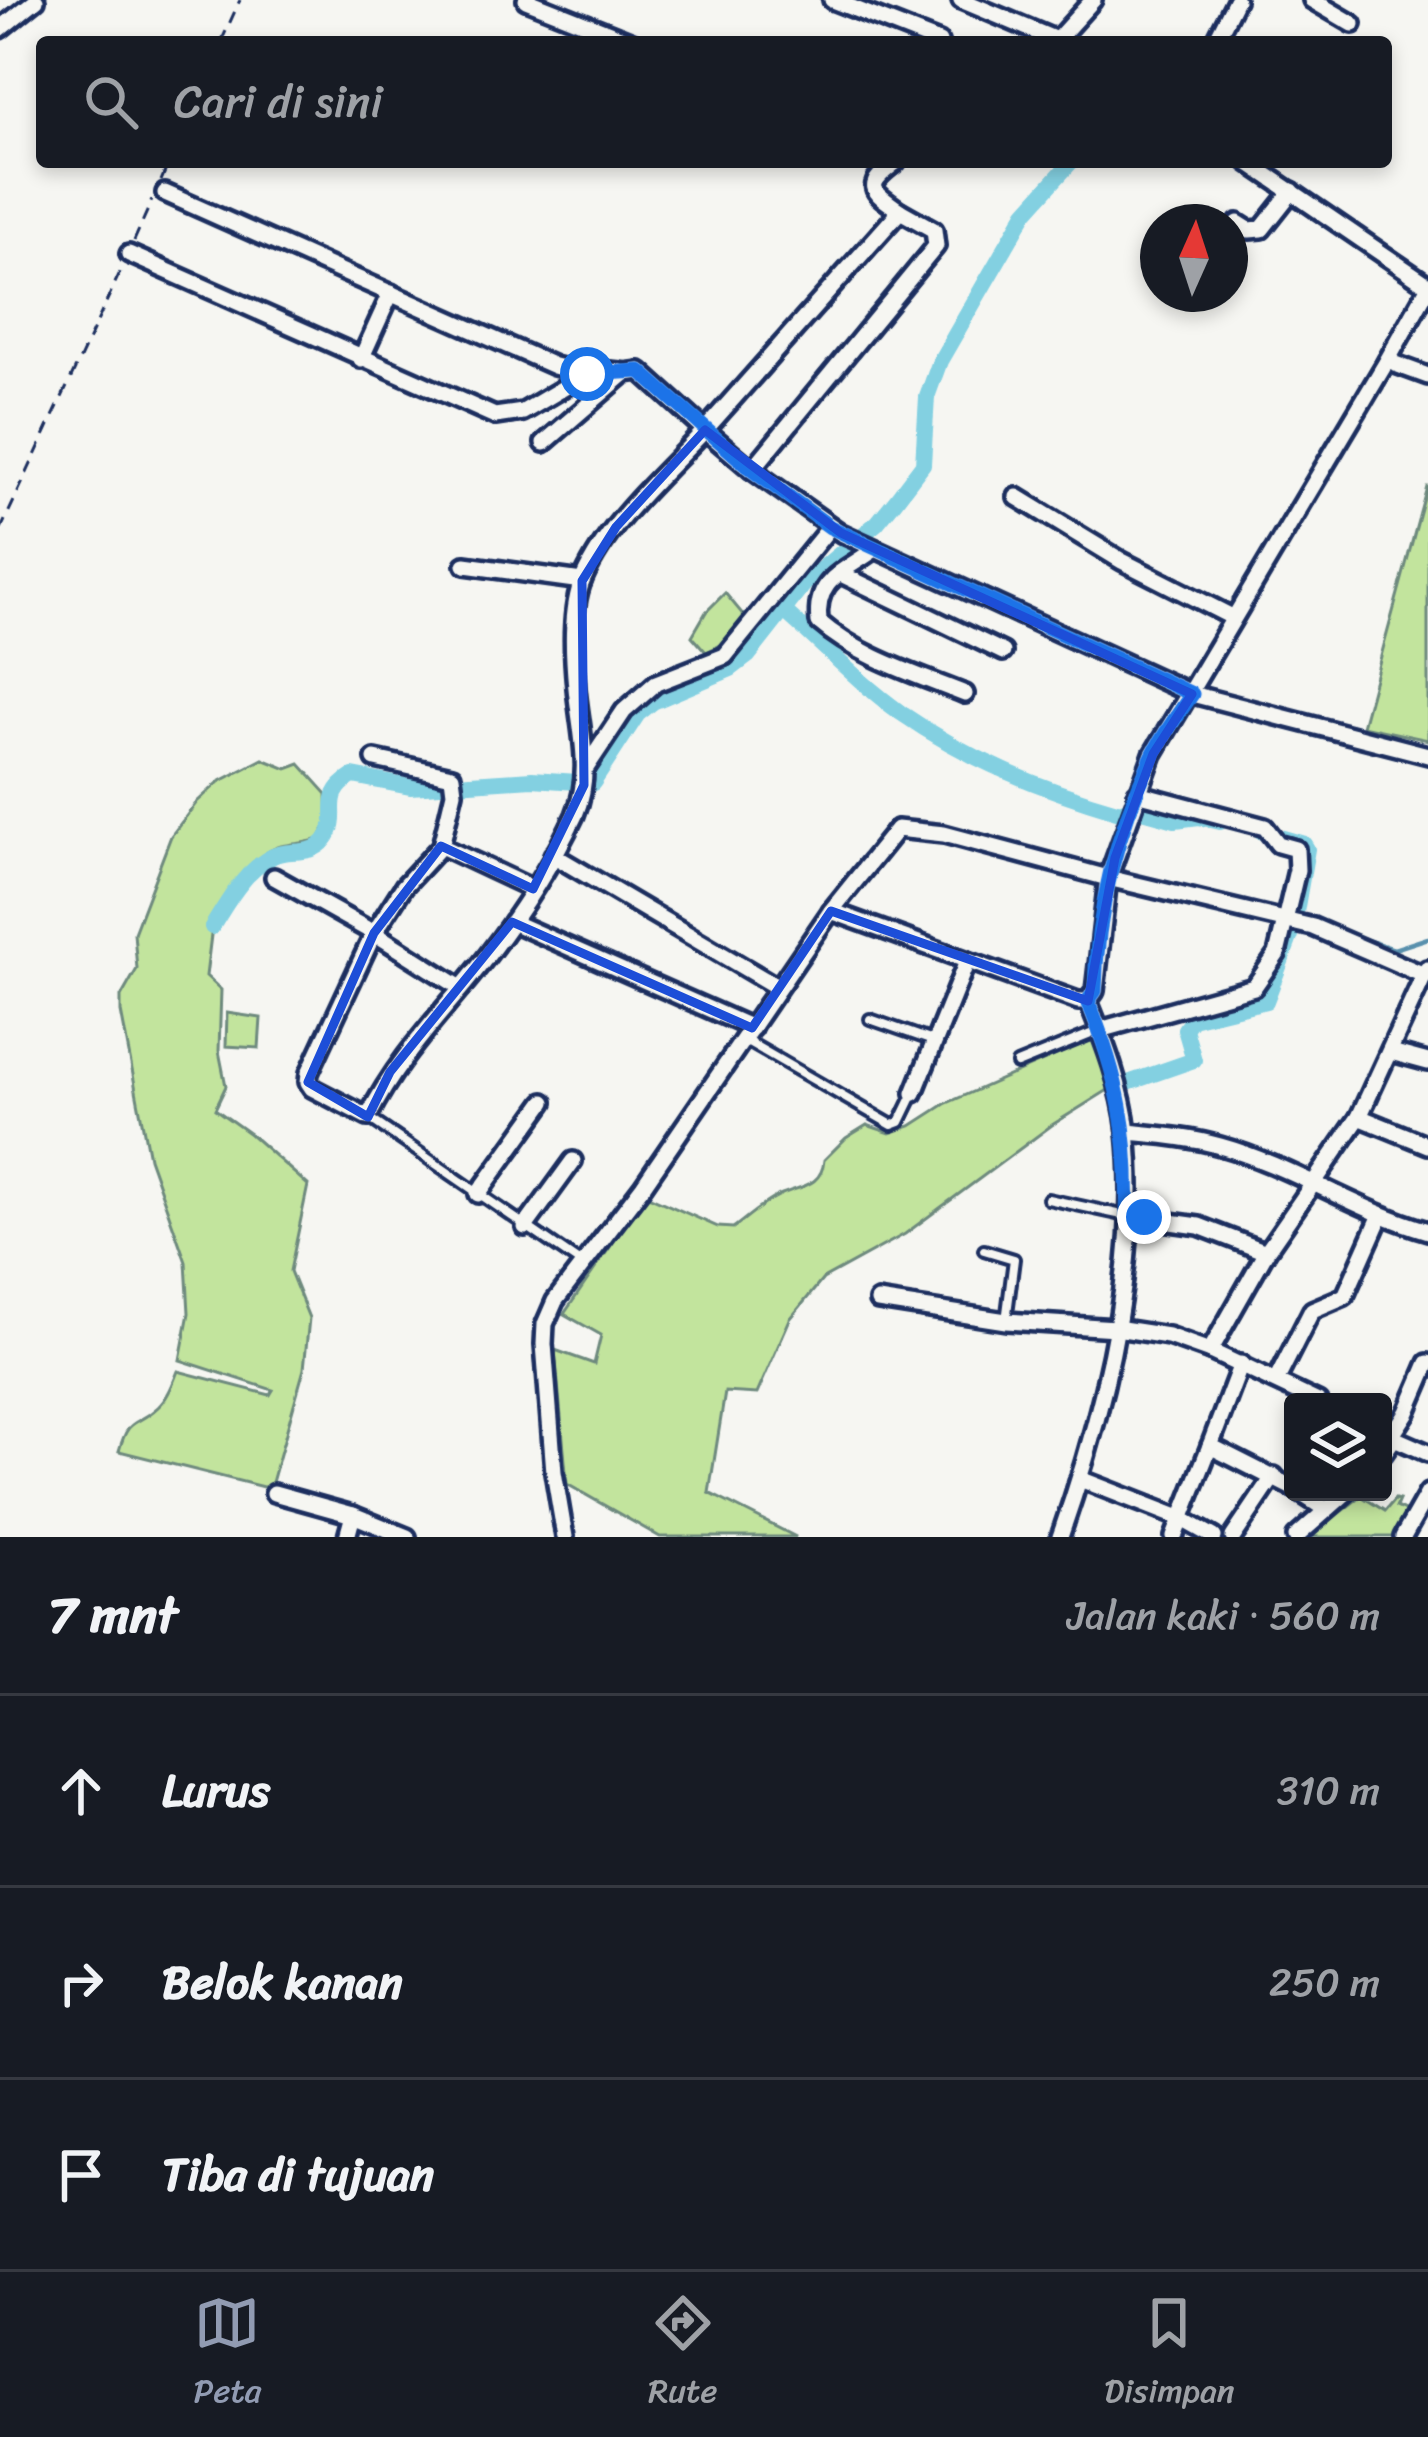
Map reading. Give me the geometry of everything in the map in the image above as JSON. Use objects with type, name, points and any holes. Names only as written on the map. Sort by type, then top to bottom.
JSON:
[{"type":"street","points":[[0,29],[36,0]]},
{"type":"street","points":[[526,0],[617,36]]},
{"type":"street","points":[[832,0],[924,36]]},
{"type":"street","points":[[961,0],[1046,36]]},
{"type":"street","points":[[1062,36],[1093,0]]},
{"type":"street","points":[[1218,36],[1236,0]]},
{"type":"street","points":[[1312,0],[1338,6],[1353,23]]},
{"type":"street","points":[[752,470],[936,246],[934,230],[876,194],[875,178],[888,168]]},
{"type":"street","points":[[1088,1001],[1095,991],[1108,878],[1153,754],[1428,287],[1257,168]]},
{"type":"street","points":[[160,191],[554,366],[587,374]]},
{"type":"street","points":[[1248,229],[1262,229],[1292,191]]},
{"type":"street","points":[[585,776],[576,684],[576,620],[582,580],[616,527],[900,211]]},
{"type":"street","points":[[129,254],[495,416],[523,412],[587,374],[640,371],[752,470],[836,530],[1192,694],[1428,754]]},
{"type":"street","points":[[361,359],[391,293]]},
{"type":"street","points":[[1387,361],[1428,376]]},
{"type":"street","points":[[544,443],[625,373]]},
{"type":"street","points":[[1017,497],[1122,561],[1232,617]]},
{"type":"street","points":[[375,759],[452,776],[454,786],[441,846],[404,886],[374,933],[308,1082],[368,1117],[390,1072],[512,922],[533,889],[575,814],[585,776],[624,711],[656,683],[725,656],[836,530]]},
{"type":"street","points":[[868,545],[816,599],[818,622],[836,637],[965,694]]},
{"type":"street","points":[[465,565],[582,580]]},
{"type":"street","points":[[841,574],[1003,652]]},
{"type":"street","points":[[1100,1030],[1254,987],[1276,954],[1298,852],[1272,836],[1137,794]]},
{"type":"street","points":[[565,1537],[546,1391],[545,1324],[555,1301],[749,1034],[831,911],[888,836],[906,827],[1285,920],[1426,971],[1359,1118],[1266,1252],[1210,1351]]},
{"type":"street","points":[[441,846],[533,889]]},
{"type":"street","points":[[553,855],[778,987]]},
{"type":"street","points":[[274,878],[460,988]]},
{"type":"street","points":[[831,911],[966,964],[1088,1001]]},
{"type":"street","points":[[512,922],[749,1034]]},
{"type":"street","points":[[914,1093],[966,964]]},
{"type":"street","points":[[1060,1537],[1080,1478],[1116,1328],[1127,1216],[1127,1132],[1120,1091],[1088,1001]]},
{"type":"street","points":[[1390,1052],[1428,1062]]},
{"type":"street","points":[[478,1194],[544,1102]]},
{"type":"street","points":[[1359,1118],[1428,1145]]},
{"type":"street","points":[[1127,1132],[1216,1144],[1262,1160],[1380,1217],[1428,1231]]},
{"type":"street","points":[[525,1227],[573,1161]]},
{"type":"street","points":[[1127,1216],[1199,1226],[1266,1252]]},
{"type":"street","points":[[1276,1381],[1312,1310],[1346,1296],[1380,1217]]},
{"type":"street","points":[[878,1301],[1006,1322],[1168,1336],[1300,1393]]},
{"type":"street","points":[[1392,1432],[1407,1412],[1428,1363]]},
{"type":"street","points":[[1174,1537],[1240,1364]]},
{"type":"street","points":[[1392,1437],[1428,1453]]},
{"type":"street","points":[[1210,1446],[1284,1482]]},
{"type":"street","points":[[1233,1537],[1274,1476]]},
{"type":"street","points":[[1080,1478],[1214,1537]]},
{"type":"street","points":[[274,1493],[353,1515],[407,1537]]},
{"type":"street","points":[[1403,1537],[1428,1493]]},
{"type":"street","points":[[1313,1501],[1325,1509]]},
{"type":"street","points":[[1296,1537],[1335,1501]]},
{"type":"street","points":[[347,1537],[353,1515]]},
{"type":"lane","points":[[870,1019],[935,1042]]},
{"type":"lane","points":[[1017,1064],[1100,1030]]},
{"type":"lane","points":[[749,1034],[892,1125],[900,1122],[914,1093]]},
{"type":"lane","points":[[368,1117],[583,1265]]},
{"type":"lane","points":[[1048,1199],[1127,1216]]},
{"type":"lane","points":[[984,1250],[1014,1259],[1006,1322]]},
{"type":"path","points":[[224,36],[240,0]]},
{"type":"path","points":[[0,531],[167,168]]},
{"type":"highlighted area","points":[[705,430],[841,533],[1192,694],[1153,754],[1115,858],[1088,1001],[831,911],[752,1028],[512,922],[390,1072],[368,1117],[308,1082],[374,933],[441,846],[533,889],[584,785],[582,581],[616,527]]},
{"type":"green space","points":[[1428,487],[1428,740],[1362,726]]},
{"type":"green space","points":[[725,593],[745,617],[729,641],[706,652],[692,636]]},
{"type":"green space","points":[[263,759],[287,769],[300,764],[327,794],[328,822],[319,839],[281,846],[258,859],[209,925],[206,976],[221,990],[219,1051],[226,1086],[215,1109],[308,1185],[290,1271],[309,1318],[304,1369],[271,1486],[263,1487],[119,1451],[130,1427],[165,1399],[178,1371],[270,1395],[273,1390],[180,1360],[189,1313],[186,1262],[149,1158],[121,1012],[121,997],[137,969],[134,933],[171,836],[219,782]]},
{"type":"green space","points":[[227,1013],[261,1018],[259,1048],[226,1046]]},
{"type":"green space","points":[[1093,1039],[1113,1087],[1052,1125],[905,1234],[823,1279],[790,1319],[757,1394],[725,1392],[709,1493],[796,1537],[660,1537],[567,1484],[555,1350],[594,1364],[601,1335],[564,1314],[643,1199],[648,1196],[718,1227],[733,1228],[769,1201],[815,1180],[824,1160],[867,1125],[890,1133],[911,1126],[945,1104]]},
{"type":"green space","points":[[1395,1499],[1399,1500],[1396,1507],[1411,1514],[1399,1537],[1309,1537],[1355,1501],[1369,1501],[1385,1511]]},
{"type":"waterway","points":[[212,927],[238,887],[263,862],[314,849],[325,840],[333,823],[336,792],[353,776],[410,787],[532,779],[593,783],[638,714],[653,702],[731,669],[748,656],[806,582],[877,523],[923,464],[927,397],[940,361],[1026,212],[1066,168]]},
{"type":"waterway","points":[[782,609],[855,676],[927,730],[1006,771],[1120,812],[1127,809]]},
{"type":"waterway","points":[[1143,811],[1175,820],[1199,817],[1220,822]]},
{"type":"waterway","points":[[1262,832],[1304,844],[1307,849],[1295,918]]},
{"type":"waterway","points":[[1125,1084],[1194,1060],[1185,1029],[1192,1019],[1266,1001],[1293,930]]},
{"type":"waterway","points":[[1348,934],[1394,949],[1428,938]]},
{"type":"waterway","points":[[1332,1515],[1348,1501]]},
{"type":"route","points":[[587,374],[640,371],[752,470],[830,527],[1192,694],[1153,754],[1108,878],[1095,991],[1088,1001],[1120,1091],[1127,1132],[1127,1216],[1144,1217]]}]
